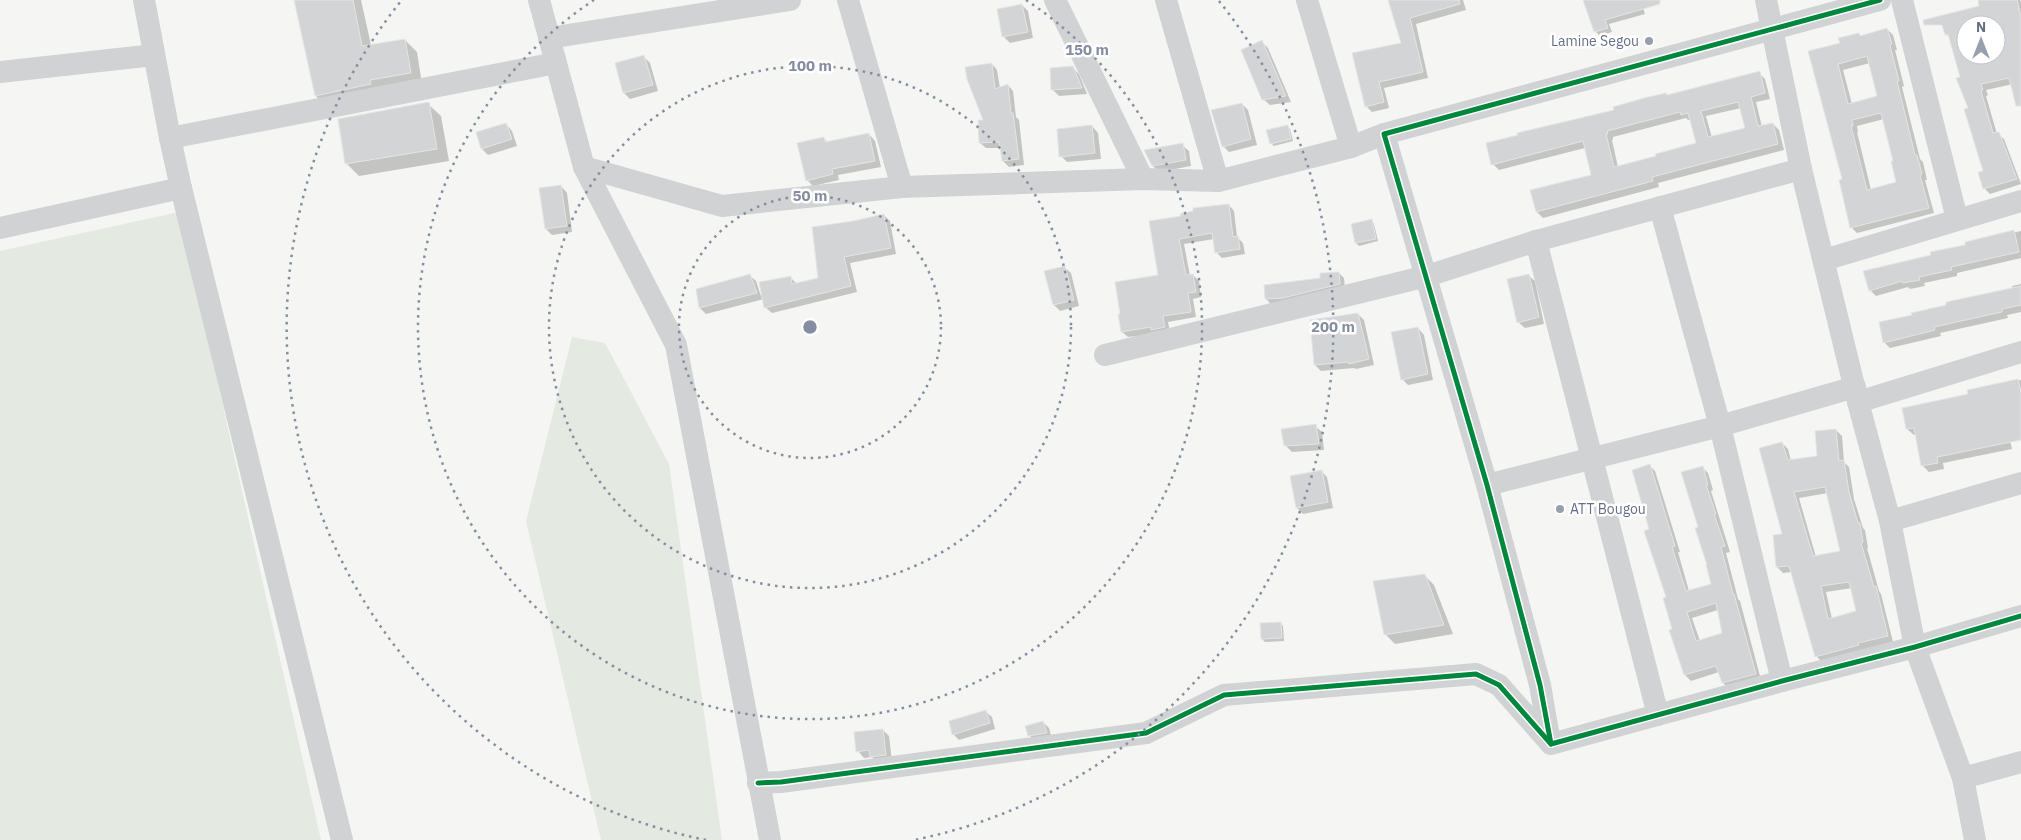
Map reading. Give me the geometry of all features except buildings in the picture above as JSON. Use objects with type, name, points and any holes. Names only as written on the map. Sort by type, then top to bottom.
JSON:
[{"type":"street","points":[[144,0],[181,188],[342,840]]},
{"type":"street","points":[[539,0],[584,167],[676,345],[770,840]]},
{"type":"street","points":[[550,38],[790,0]]},
{"type":"street","points":[[848,0],[902,187]]},
{"type":"street","points":[[1055,0],[1143,179]]},
{"type":"street","points":[[1166,0],[1218,181]]},
{"type":"street","points":[[1307,0],[1351,147]]},
{"type":"street","points":[[1766,0],[1801,169],[1856,394],[1890,521],[1915,647],[1963,778],[1975,840]]},
{"type":"street","points":[[584,167],[722,206],[902,187],[1143,179],[1218,181],[1351,147],[1384,134],[1880,0]]},
{"type":"street","points":[[1902,0],[1957,220]]},
{"type":"street","points":[[0,72],[154,55]]},
{"type":"street","points":[[170,138],[556,63]]},
{"type":"street","points":[[1384,134],[1487,485],[1540,685],[1551,744]]},
{"type":"street","points":[[1105,355],[1427,276],[1536,241],[1801,169]]},
{"type":"street","points":[[0,228],[181,188]]},
{"type":"street","points":[[1824,260],[2021,201]]},
{"type":"street","points":[[1660,207],[1720,426],[1782,680]]},
{"type":"street","points":[[1536,241],[1658,715]]},
{"type":"street","points":[[1487,485],[2021,352]]},
{"type":"street","points":[[1890,521],[2021,483]]},
{"type":"street","points":[[1551,744],[1782,680],[1915,647],[2021,616]]},
{"type":"street","points":[[758,783],[781,782],[1146,733],[1224,695],[1476,674],[1499,685],[1551,744]]},
{"type":"street","points":[[1963,778],[2021,762]]},
{"type":"shaded area","points":[[179,212],[321,840],[0,840],[0,251]]},
{"type":"shaded area","points":[[572,337],[605,343],[669,464],[722,840],[601,840],[526,521]]},
{"type":"cycle path","points":[[1551,744],[1540,685],[1487,485],[1384,134],[1880,0]]},
{"type":"cycle path","points":[[758,783],[781,782],[1146,733],[1224,695],[1476,674],[1499,685],[1551,744],[1915,647],[2021,616]]},
{"type":"place","name":"Lamine Segou","points":[[1649,41]]},
{"type":"place","name":"ATT Bougou","points":[[1560,509]]}]
